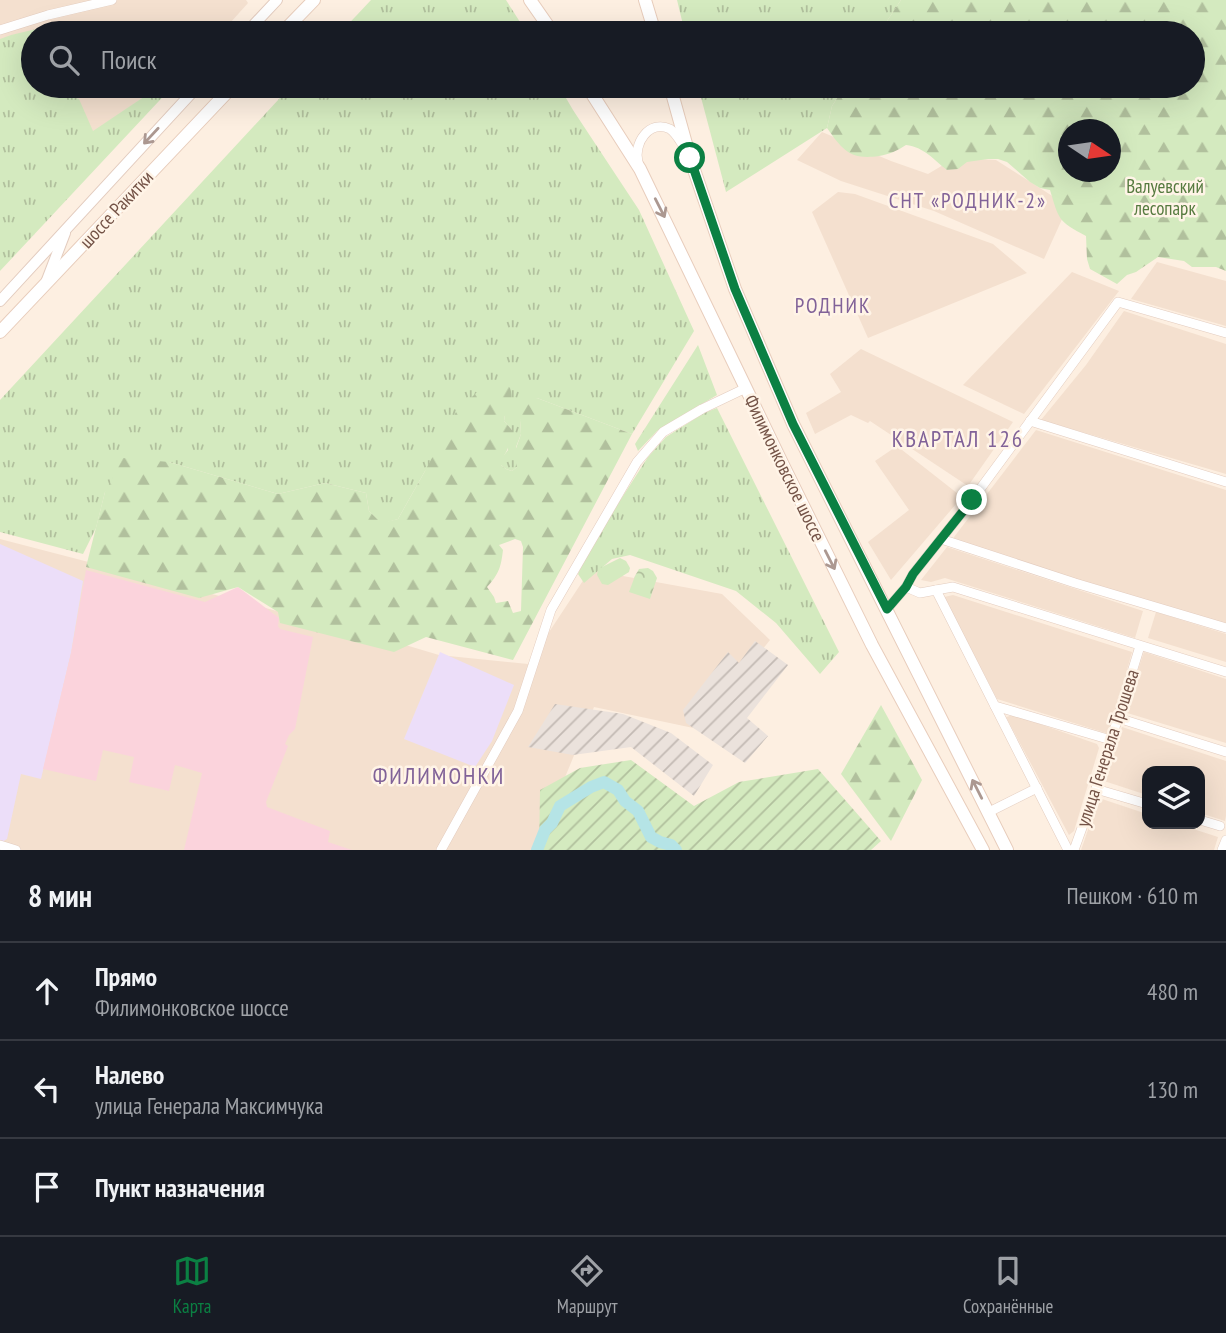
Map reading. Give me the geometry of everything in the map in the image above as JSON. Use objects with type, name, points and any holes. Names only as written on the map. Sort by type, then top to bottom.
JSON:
[{"type":"main road","points":[[294,21],[314,0]]},
{"type":"main road","points":[[530,0],[545,21]]},
{"type":"main road","points":[[645,0],[651,21]]},
{"type":"main road","name":"шоссе Ракитки","points":[[4,327],[222,98]]},
{"type":"main road","name":"Филимонковское шоссе","points":[[595,98],[640,169],[866,633],[983,850]]},
{"type":"main road","name":"Филимонковское шоссе","points":[[673,98],[690,158],[735,289],[793,424],[1007,850]]},
{"type":"street","points":[[29,21],[112,0]]},
{"type":"street","points":[[257,21],[277,0]]},
{"type":"street","points":[[0,30],[21,23]]},
{"type":"street","points":[[0,301],[187,98]]},
{"type":"street","points":[[640,169],[636,155],[637,146],[650,130],[659,127],[676,134],[690,158]]},
{"type":"street","points":[[46,284],[67,227]]},
{"type":"street","points":[[887,609],[1118,302],[1226,333]]},
{"type":"street","points":[[0,338],[4,327]]},
{"type":"street","points":[[441,850],[518,712],[551,610],[637,461],[663,432],[746,388]]},
{"type":"street","points":[[1030,421],[1226,482]]},
{"type":"street","points":[[942,539],[1226,628]]},
{"type":"street","points":[[906,587],[920,593],[953,587],[1226,672]]},
{"type":"street","points":[[936,590],[1068,850]]},
{"type":"street","name":"улица Генерала Трошева","points":[[1074,850],[1096,789],[1140,646]]},
{"type":"street","points":[[995,706],[1111,740]]},
{"type":"street","points":[[1118,718],[1226,752]]},
{"type":"street","points":[[989,812],[1037,788]]},
{"type":"street","points":[[1096,789],[1142,803]]},
{"type":"street","points":[[1205,822],[1220,826]]},
{"type":"street","points":[[1222,850],[1226,840]]},
{"type":"street","points":[[0,845],[16,850]]},
{"type":"shaded area","points":[[0,0],[246,0],[248,3],[232,21],[21,21],[21,39],[0,50]]},
{"type":"shaded area","points":[[64,98],[143,98],[93,132]]},
{"type":"shaded area","points":[[822,132],[928,174],[955,158],[996,160],[1068,206],[1044,259],[934,211],[841,181],[797,160]]},
{"type":"shaded area","points":[[838,192],[855,194],[993,244],[1027,273],[868,338],[812,212]]},
{"type":"shaded area","points":[[1157,262],[1226,281],[1226,326],[1131,299]]},
{"type":"shaded area","points":[[1072,272],[1119,291],[1024,414],[963,385]]},
{"type":"shaded area","points":[[1124,311],[1226,344],[1226,474],[1041,420],[1086,365]]},
{"type":"shaded area","points":[[861,349],[1013,422],[968,486],[870,421],[868,423],[851,415],[815,434],[806,413],[841,392],[830,374]]},
{"type":"shaded area","points":[[1036,430],[1226,490],[1226,624],[951,541]]},
{"type":"shaded area","points":[[897,446],[962,497],[891,580],[868,542],[909,510],[875,461]]},
{"type":"shaded area","points":[[0,539],[439,655],[528,664],[590,570],[722,594],[770,640],[698,729],[594,707],[535,850],[0,850]]},
{"type":"shaded area","points":[[0,544],[83,581],[71,653],[41,779],[21,774],[7,839],[0,843]]},
{"type":"shaded area","points":[[947,547],[1143,611],[1135,638],[945,578],[931,582],[921,580]]},
{"type":"shaded area","points":[[86,570],[205,602],[238,587],[279,618],[280,629],[313,637],[295,729],[285,744],[288,746],[266,802],[267,807],[330,831],[328,842],[352,850],[184,850],[202,773],[175,765],[169,791],[129,782],[134,757],[103,750],[96,781],[43,769],[71,653]]},
{"type":"shaded area","points":[[953,595],[1132,652],[1109,734],[997,699],[944,597]]},
{"type":"shaded area","points":[[1156,612],[1226,634],[1226,662],[1148,638]]},
{"type":"shaded area","points":[[755,641],[788,665],[747,718],[768,736],[745,763],[686,723],[683,710],[728,652],[739,663]]},
{"type":"shaded area","points":[[440,652],[514,685],[492,741],[475,767],[404,739]]},
{"type":"shaded area","points":[[1144,652],[1226,679],[1226,743],[1124,712]]},
{"type":"shaded area","points":[[555,704],[623,714],[671,733],[713,765],[694,796],[631,747],[573,755],[528,747]]},
{"type":"shaded area","points":[[1014,715],[1097,744],[1099,748],[1074,831],[1069,835],[1006,717]]},
{"type":"shaded area","points":[[1122,727],[1226,761],[1225,821],[1205,815],[1205,766],[1142,766],[1142,793],[1104,781]]},
{"type":"shaded area","points":[[1099,798],[1142,812],[1142,829],[1193,829],[1218,837],[1214,850],[1081,850]]},
{"type":"green space","points":[[371,0],[506,0],[519,21],[351,21]]},
{"type":"green space","points":[[677,0],[901,0],[887,21],[682,21]]},
{"type":"green space","name":"Валуевский лесопарк","points":[[901,0],[1226,0],[1226,271],[1216,267],[1192,267],[1184,261],[1158,257],[1117,284],[1090,269],[1086,236],[1061,219],[1050,190],[1030,182],[1007,162],[988,159],[967,162],[958,169],[947,170],[923,151],[906,145],[887,154],[861,157],[843,148],[827,128],[832,106],[837,98],[1205,98],[1205,21],[887,21]]},
{"type":"green space","points":[[21,33],[21,98],[79,99],[93,131],[142,98],[162,98],[0,271],[0,39]]},
{"type":"green space","points":[[280,98],[566,98],[639,210],[694,331],[632,434],[537,398],[520,420],[521,434],[516,447],[517,467],[512,471],[501,465],[501,459],[508,450],[506,438],[512,430],[504,421],[505,415],[425,471],[398,519],[381,524],[369,511],[366,493],[325,483],[278,494],[169,462],[105,492],[96,528],[83,554],[0,532],[0,400]]},
{"type":"green space","points":[[701,98],[837,98],[832,106],[827,128],[726,192]]},
{"type":"green space","points":[[698,345],[717,395],[657,431],[638,451],[635,444]]},
{"type":"green space","points":[[490,380],[510,387],[510,409],[504,421],[512,430],[512,437],[507,438],[508,449],[501,465],[512,471],[517,467],[514,454],[521,434],[520,420],[525,401],[537,398],[632,434],[513,660],[426,637],[394,652],[280,623],[278,612],[238,587],[199,598],[86,567],[105,492],[123,458],[169,462],[278,494],[325,483],[366,493],[369,511],[381,523],[398,519],[456,412]],"holes":[[[515,539],[521,541],[521,611],[513,613],[508,601],[496,603],[487,587],[500,566],[503,550],[499,545]]]},
{"type":"green space","points":[[717,408],[839,652],[820,674],[776,623],[736,591],[630,555],[612,559],[584,583],[578,574],[589,549],[648,457],[666,437]]},
{"type":"green space","points":[[620,558],[626,561],[629,572],[608,585],[602,584],[597,575],[598,569]]},
{"type":"green space","points":[[648,568],[657,578],[650,599],[629,592],[639,569]]},
{"type":"green space","points":[[881,705],[922,780],[891,841],[841,774]]},
{"type":"green space","points":[[631,760],[694,806],[739,782],[818,769],[881,841],[871,850],[539,850],[540,790],[580,768]]},
{"type":"waterway","points":[[537,850],[545,830],[552,823],[560,806],[604,782],[618,790],[625,801],[638,811],[651,837],[671,845],[676,850]]},
{"type":"district","name":"СНТ «РОДНИК-2»","points":[[968,201]]},
{"type":"district","name":"РОДНИК","points":[[833,306]]},
{"type":"district","name":"КВАРТАЛ 126","points":[[958,439]]},
{"type":"district","name":"ФИЛИМОНКИ","points":[[439,776]]},
{"type":"route","points":[[690,158],[735,289],[793,424],[887,609],[972,500]]}]
